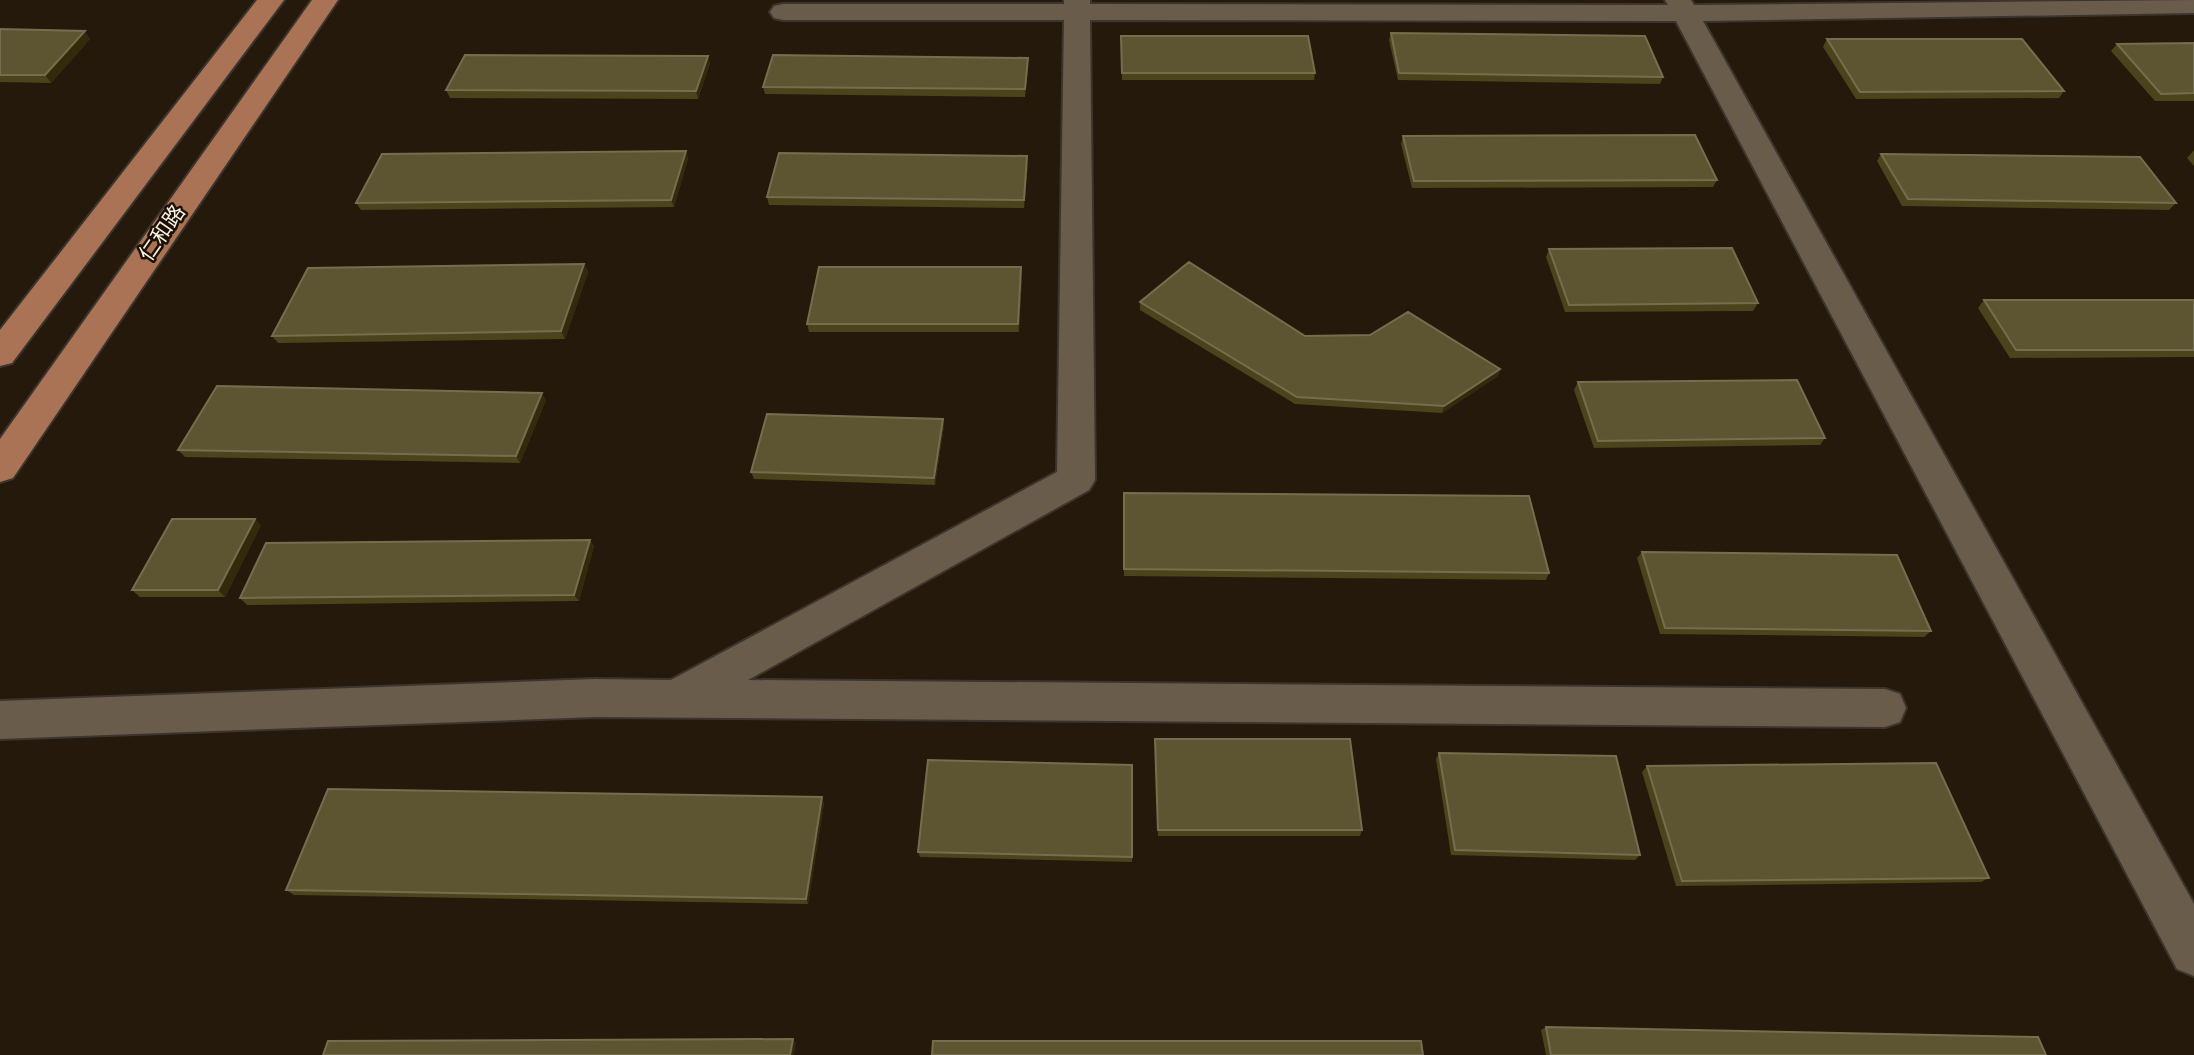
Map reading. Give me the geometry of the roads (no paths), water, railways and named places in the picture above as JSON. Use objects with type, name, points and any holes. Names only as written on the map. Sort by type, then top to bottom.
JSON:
[{"type":"main road","points":[[0,354],[271,0]]},
{"type":"main road","name":"仁和路","points":[[0,468],[325,0]]},
{"type":"street","points":[[783,12],[1077,6],[2194,5]]},
{"type":"street","points":[[675,699],[1076,480],[1077,6]]},
{"type":"street","points":[[1680,6],[2194,952]]},
{"type":"street","points":[[0,720],[595,698],[1885,708]]}]
